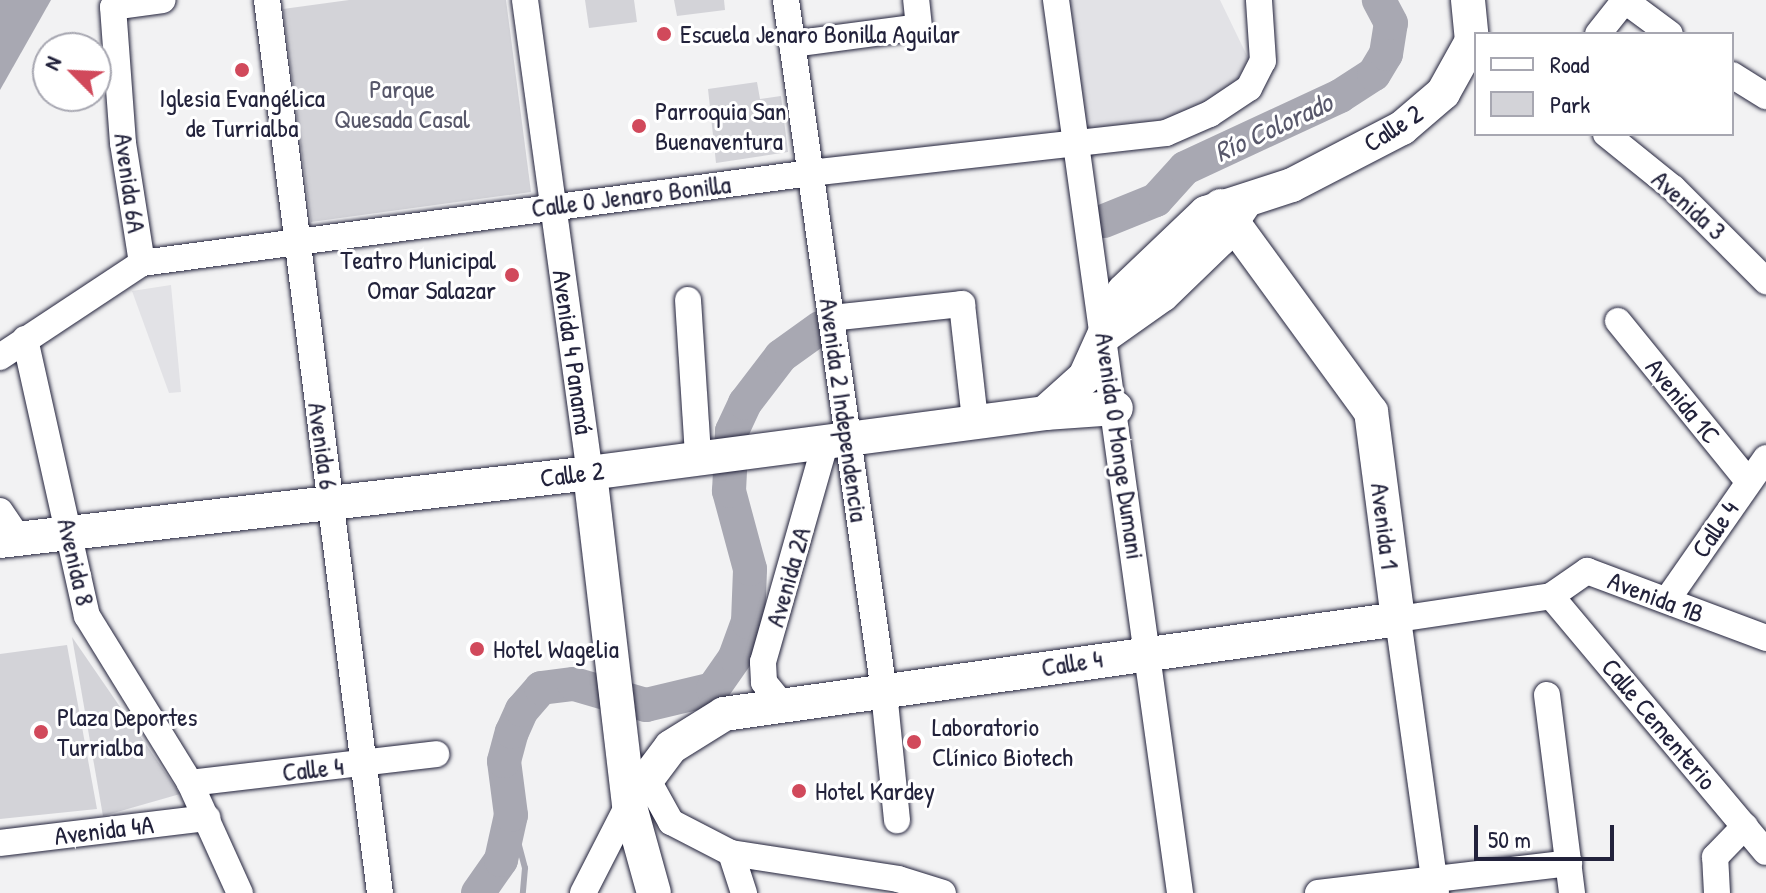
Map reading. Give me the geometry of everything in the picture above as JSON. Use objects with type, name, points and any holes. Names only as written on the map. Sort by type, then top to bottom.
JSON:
[{"type":"main road","name":"Calle 2","points":[[6,530],[70,535],[331,500],[590,473],[713,454],[1045,413],[1085,377],[1117,305],[1137,275],[1234,209],[1292,185],[1402,128],[1443,93],[1474,42],[1468,0]]},
{"type":"main road","name":"Calle 2","points":[[1104,336],[1162,295],[1234,209]]},
{"type":"main road","name":"Avenida 1","points":[[1234,209],[1371,412],[1398,619]]},
{"type":"main road","points":[[1045,413],[1116,408]]},
{"type":"main road","name":"Avenida 4 Panamá","points":[[590,473],[619,706],[637,789],[654,893]]},
{"type":"main road","name":"Calle 4","points":[[637,789],[671,747],[724,714],[1149,651],[1398,619]]},
{"type":"street","name":"Avenida 6A","points":[[142,263],[123,143],[113,7],[163,0]]},
{"type":"street","name":"Avenida 6","points":[[267,0],[294,239],[331,500],[380,893]]},
{"type":"street","name":"Avenida 4 Panamá","points":[[525,0],[590,473]]},
{"type":"street","name":"Avenida 2 Independencia","points":[[786,0],[831,318],[837,440],[884,692],[897,820]]},
{"type":"street","points":[[792,44],[919,27],[916,0]]},
{"type":"street","name":"Avenida 0 Monge Dumani","points":[[1056,0],[1116,408],[1180,893]]},
{"type":"street","name":"Calle 0 Jenaro Bonilla","points":[[0,357],[142,263],[294,239],[810,173],[1147,137],[1185,126],[1236,100],[1249,88],[1263,61],[1259,0]]},
{"type":"street","points":[[1600,32],[1625,0],[1667,32]]},
{"type":"street","points":[[1734,76],[1766,96]]},
{"type":"street","name":"Avenida 3","points":[[1608,136],[1673,188],[1766,281]]},
{"type":"street","points":[[1095,267],[1117,305]]},
{"type":"street","points":[[688,300],[713,454]]},
{"type":"street","points":[[831,318],[962,304],[975,420]]},
{"type":"street","name":"Avenida 1C","points":[[1618,321],[1748,481]]},
{"type":"street","name":"Avenida 8","points":[[25,339],[87,616],[190,783],[240,893]]},
{"type":"street","name":"Avenida 2A","points":[[784,707],[764,682],[763,662],[837,440]]},
{"type":"street","name":"Calle 4","points":[[1667,600],[1766,458]]},
{"type":"street","name":"Avenida 1B","points":[[1551,596],[1587,571],[1766,638]]},
{"type":"street","name":"Calle 4","points":[[1398,619],[1551,596]]},
{"type":"street","name":"Calle Cementerio","points":[[1551,596],[1766,852]]},
{"type":"street","name":"Avenida 1","points":[[1398,619],[1436,886]]},
{"type":"street","points":[[1547,695],[1572,893]]},
{"type":"street","name":"Calle 4","points":[[190,783],[436,754]]},
{"type":"street","points":[[583,893],[637,789],[671,822],[731,853],[898,879],[943,893]]},
{"type":"street","name":"Avenida 4A","points":[[0,843],[208,818]]},
{"type":"street","points":[[1717,893],[1715,857],[1745,826]]},
{"type":"street","points":[[731,853],[744,893]]},
{"type":"street","points":[[1318,893],[1436,886],[1569,863]]},
{"type":"shaded area","points":[[0,0],[51,0],[32,32],[0,90]]},
{"type":"shaded area","points":[[1063,0],[1220,0],[1251,64],[1237,87],[1163,126],[1081,134]]},
{"type":"shaded area","points":[[171,285],[181,392],[169,393],[132,291]]},
{"type":"green space","name":"Parque Quesada Casal","points":[[349,0],[506,0],[531,192],[311,222],[283,9]]},
{"type":"green space","points":[[585,0],[634,0],[637,22],[589,28]]},
{"type":"green space","points":[[674,0],[724,0],[725,10],[677,16]]},
{"type":"green space","points":[[757,82],[760,99],[781,96],[788,152],[716,163],[708,89]]},
{"type":"green space","points":[[72,637],[180,794],[103,816]]},
{"type":"green space","name":"Plaza Deportes Turrialba","points":[[67,645],[97,809],[0,819],[0,654]]},
{"type":"waterway","name":"Río Colorado","points":[[1104,221],[1156,200],[1185,168],[1340,96],[1374,74],[1386,54],[1391,23],[1379,0]]},
{"type":"waterway","name":"Río Colorado","points":[[478,893],[501,860],[511,815],[504,761],[512,732],[522,710],[541,688],[574,684],[646,705],[713,689],[735,657],[748,622],[750,569],[729,491],[732,431],[745,403],[781,356],[820,328]]},
{"type":"waterway","points":[[511,815],[525,868],[523,893]]},
{"type":"place","name":"Escuela Jenaro Bonilla Aguilar","points":[[664,34]]},
{"type":"place","name":"Iglesia Evangélica de Turrialba","points":[[242,70]]},
{"type":"place","name":"Parroquia San Buenaventura","points":[[639,126]]},
{"type":"place","name":"Teatro Municipal Omar Salazar","points":[[512,275]]},
{"type":"place","name":"Hotel Wagelia","points":[[477,649]]},
{"type":"place","name":"Plaza Deportes Turrialba","points":[[41,732]]},
{"type":"place","name":"Laboratorio Clínico Biotech","points":[[914,742]]},
{"type":"place","name":"Hotel Kardey","points":[[799,791]]}]
